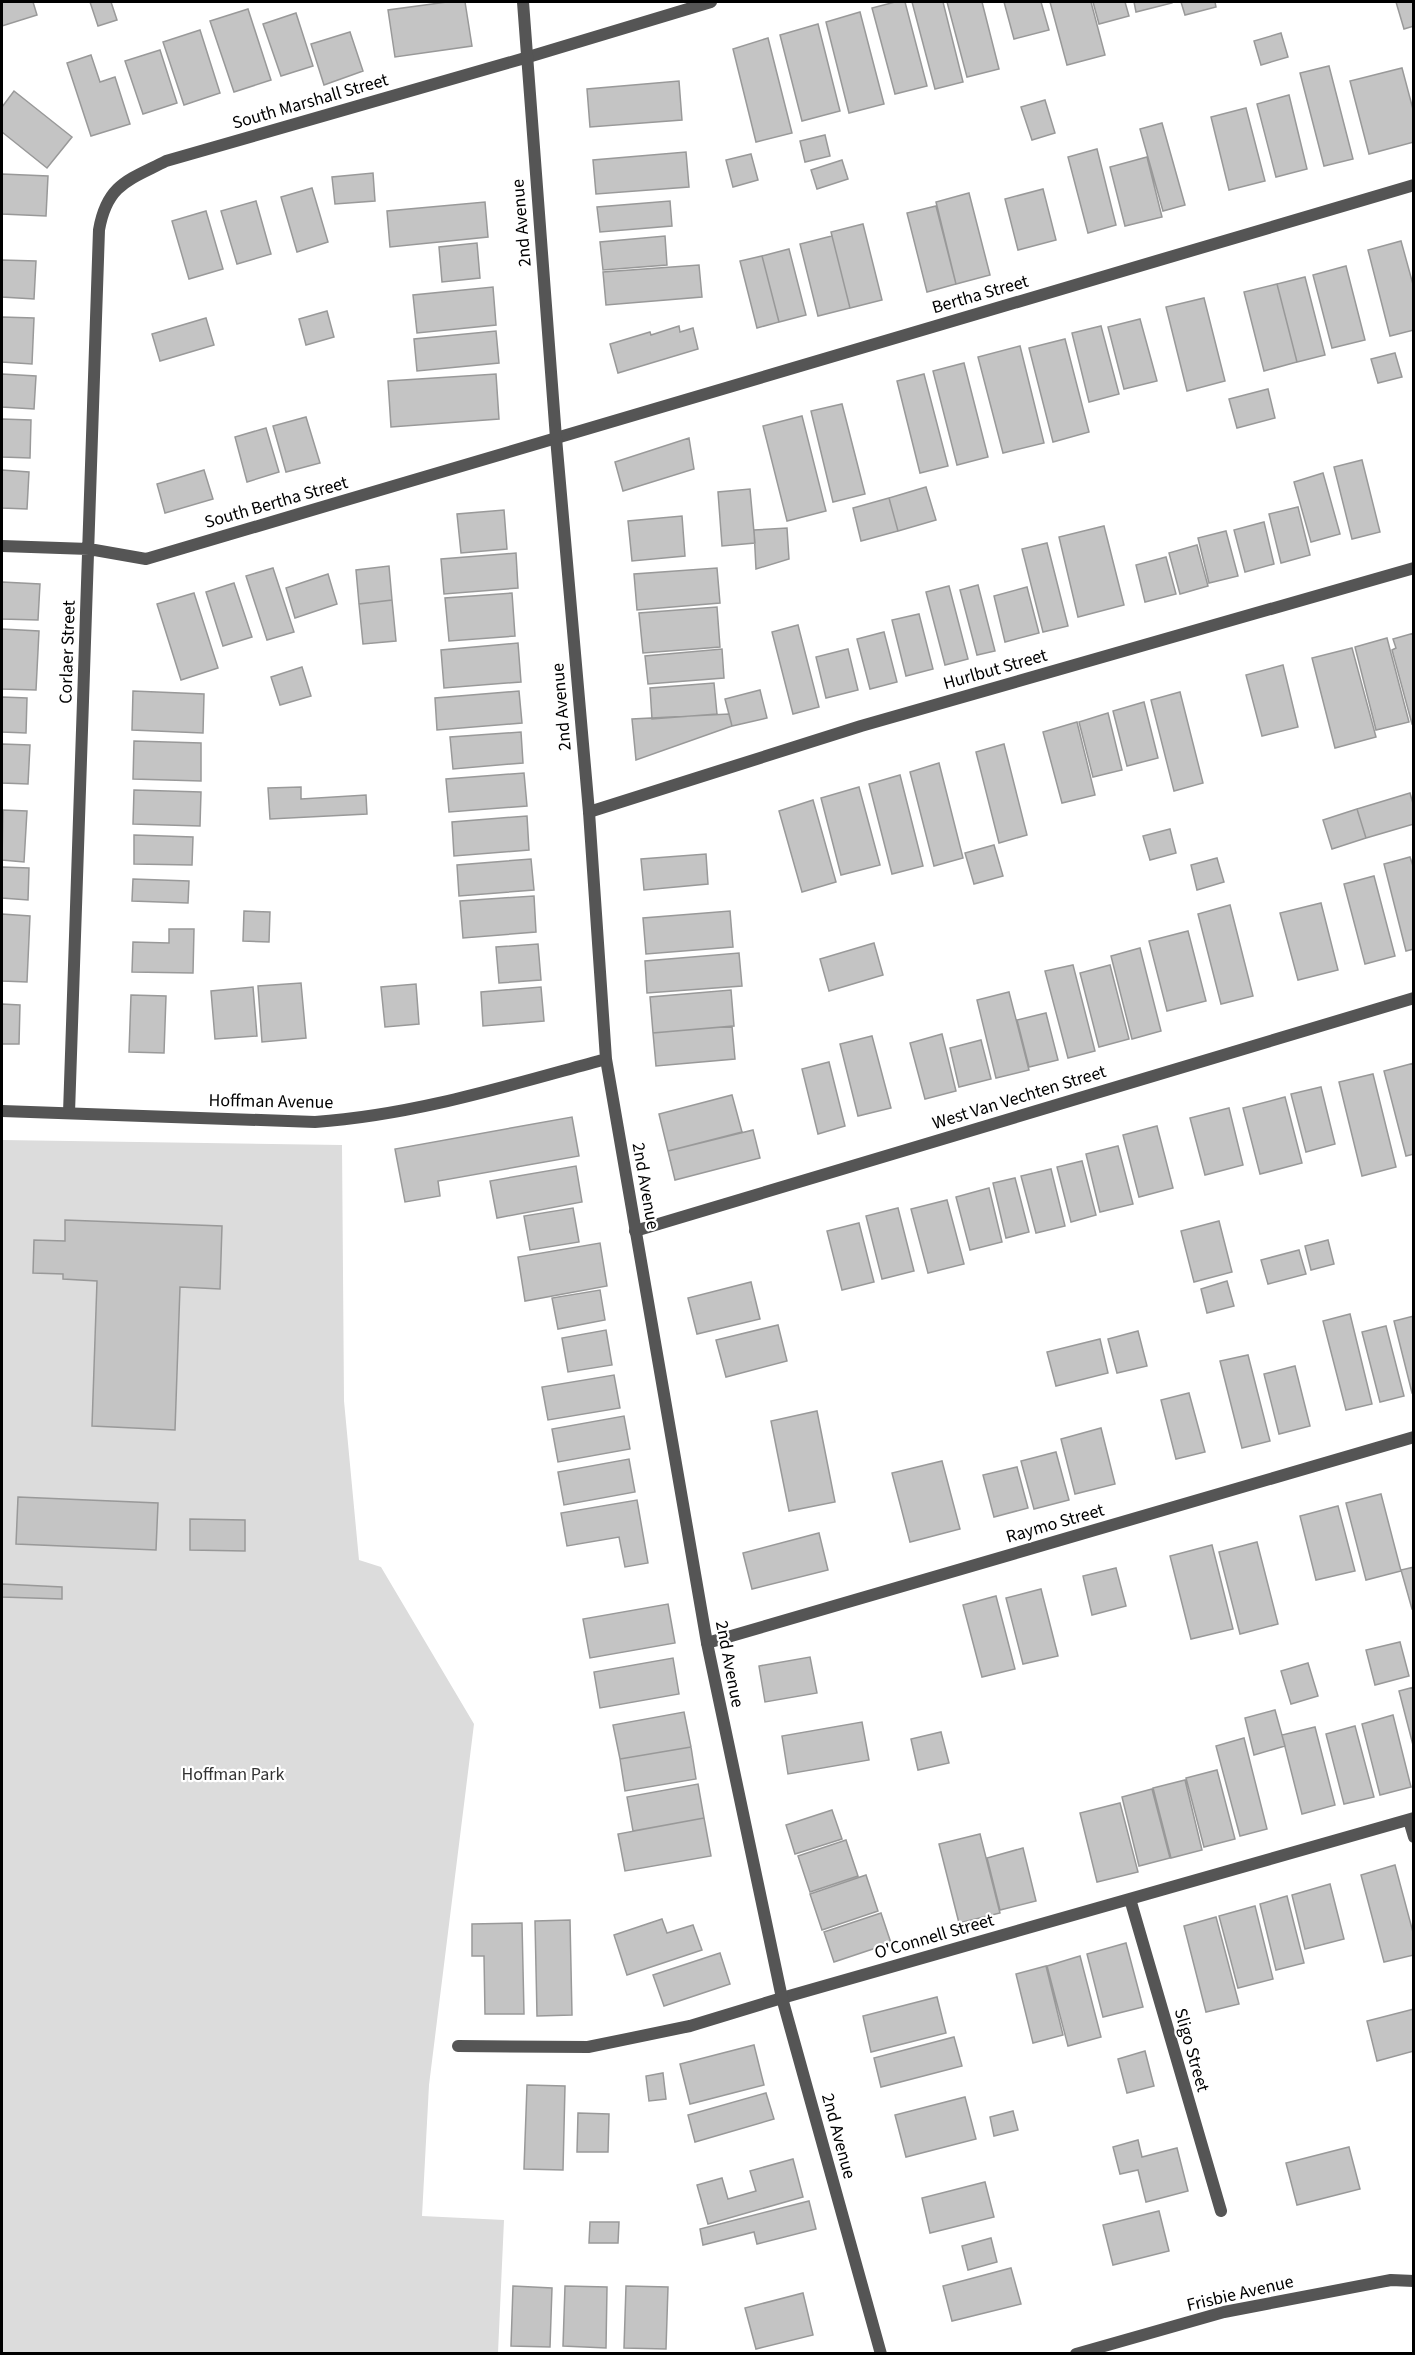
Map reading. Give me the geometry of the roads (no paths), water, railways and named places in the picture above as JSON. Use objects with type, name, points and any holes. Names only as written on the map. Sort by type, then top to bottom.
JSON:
[{"type":"street","name":"2nd Avenue","points":[[523,2],[525,58],[589,812],[606,1059],[707,1643],[782,1998],[881,2354]]},
{"type":"street","name":"South Marshall Street","points":[[113,195],[119,185],[166,161],[711,2]]},
{"type":"street","name":"Bertha Street","points":[[556,438],[1413,185]]},
{"type":"street","name":"Corlaer Street","points":[[69,1113],[99,230],[103,208],[113,195]]},
{"type":"street","name":"South Bertha Street","points":[[2,546],[88,549],[146,559],[556,438]]},
{"type":"street","name":"Hurlbut Street","points":[[589,812],[861,726],[1413,568]]},
{"type":"street","name":"West Van Vechten Street","points":[[636,1231],[1413,998]]},
{"type":"street","name":"Hoffman Avenue","points":[[2,1111],[315,1122],[443,1103],[606,1059]]},
{"type":"street","name":"Raymo Street","points":[[707,1643],[1413,1437]]},
{"type":"street","name":"O'Connell Street","points":[[458,2046],[588,2047],[690,2026],[1411,1819]]},
{"type":"street","points":[[1411,1819],[1413,1837]]},
{"type":"street","name":"Sligo Street","points":[[1130,1899],[1221,2211]]},
{"type":"street","name":"Frisbie Avenue","points":[[1076,2354],[1224,2312],[1391,2280],[1413,2281]]},
{"type":"park label","name":"Hoffman Park","points":[[233,1774]]}]
